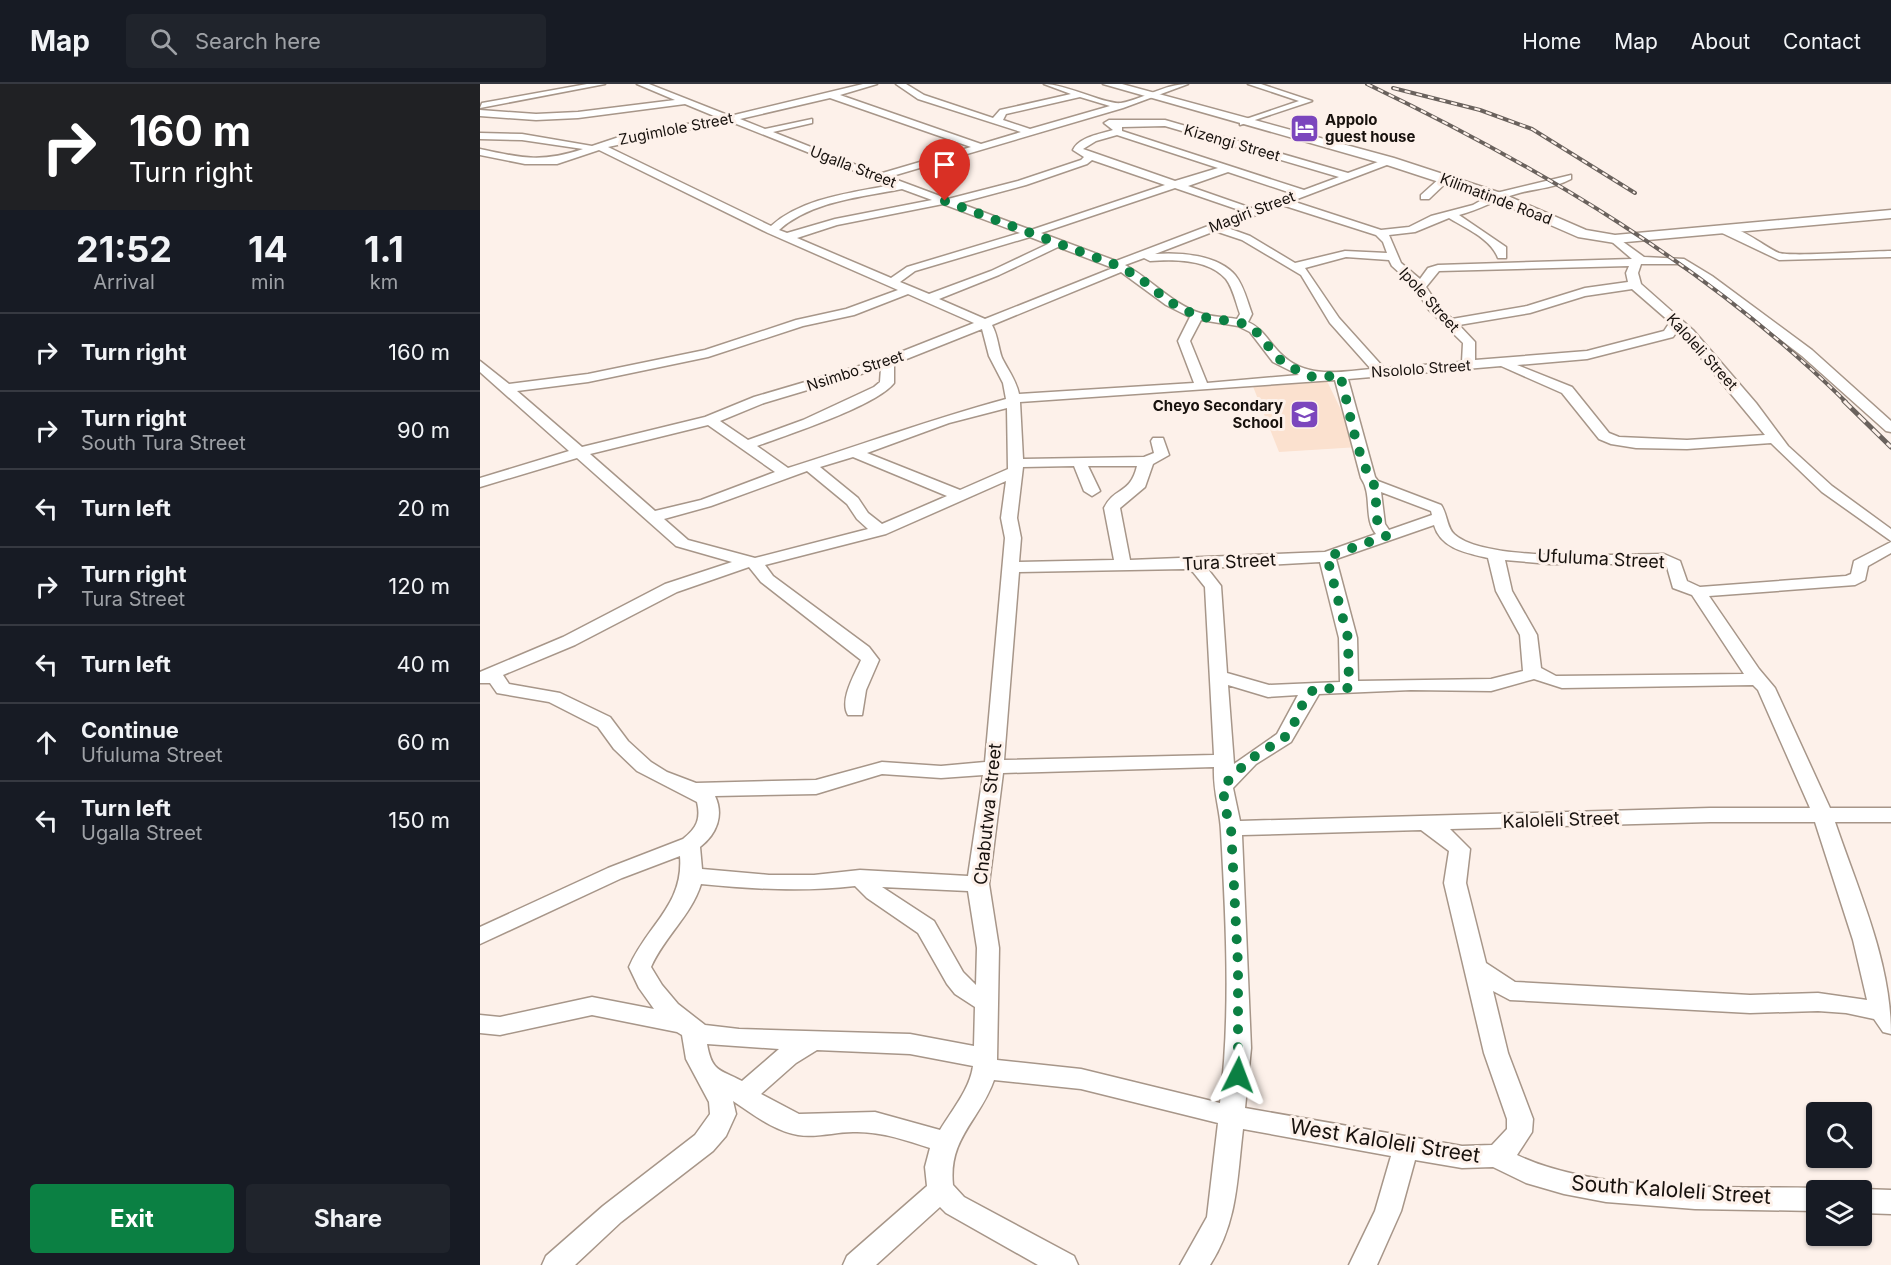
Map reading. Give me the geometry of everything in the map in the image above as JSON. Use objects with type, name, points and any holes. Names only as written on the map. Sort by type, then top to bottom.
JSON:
[{"type":"main road","name":"Kilimatinde Road","points":[[1109,84],[1243,123],[1389,161],[1498,196],[1583,234],[1615,240],[1891,214]]},
{"type":"street","points":[[480,106],[602,84]]},
{"type":"street","name":"Ugalla Street","points":[[641,84],[879,177],[1120,267],[1170,302],[1197,316],[1241,323],[1254,329],[1278,358],[1315,378]]},
{"type":"street","name":"Zugimlole Street","points":[[480,152],[525,161],[550,162],[597,147],[834,96],[873,84]]},
{"type":"street","points":[[900,84],[921,97],[1029,132]]},
{"type":"street","points":[[1048,84],[1120,106]]},
{"type":"street","points":[[879,177],[1120,106],[1184,84]]},
{"type":"street","points":[[1243,123],[1308,100],[1252,84]]},
{"type":"street","points":[[515,136],[537,117],[550,93]]},
{"type":"street","points":[[998,121],[998,116],[1003,112],[1078,95]]},
{"type":"street","points":[[809,108],[834,96],[980,147]]},
{"type":"street","points":[[480,124],[537,117],[597,114],[686,102]]},
{"type":"street","points":[[910,122],[958,109]]},
{"type":"street","points":[[1092,113],[1116,129],[1303,193]]},
{"type":"street","points":[[480,114],[537,117]]},
{"type":"street","points":[[597,114],[612,118],[611,121]]},
{"type":"street","points":[[667,131],[660,128],[677,118]]},
{"type":"street","name":"Kizengi Street","points":[[1116,129],[1165,123],[1233,145],[1347,176]]},
{"type":"street","points":[[769,134],[812,124]]},
{"type":"street","points":[[787,237],[826,224],[948,201],[1022,183],[1089,160],[1089,157],[1078,150],[1082,145],[1116,129]]},
{"type":"street","points":[[480,136],[515,136],[597,147],[772,231],[985,323]]},
{"type":"street","points":[[1195,157],[1233,145]]},
{"type":"street","points":[[1082,153],[1179,184],[1254,212]]},
{"type":"street","name":"Magiri Street","points":[[1120,267],[1213,227],[1389,161]]},
{"type":"street","points":[[870,274],[902,273],[1228,168]]},
{"type":"street","points":[[1280,201],[1380,233],[1404,232],[1435,218],[1477,207],[1515,190],[1555,183],[1567,177]]},
{"type":"street","points":[[1425,197],[1445,179]]},
{"type":"street","points":[[772,231],[789,217],[840,200],[904,186]]},
{"type":"street","points":[[738,214],[789,217]]},
{"type":"street","points":[[1452,215],[1488,237],[1502,249],[1502,256]]},
{"type":"street","points":[[1213,227],[1246,238],[1305,273],[1334,320],[1380,371]]},
{"type":"street","points":[[1724,230],[1757,244],[1779,257],[1891,254]]},
{"type":"street","name":"Ipole Street","points":[[1380,233],[1388,241],[1392,257],[1420,286],[1433,307],[1469,342],[1468,365]]},
{"type":"street","points":[[1615,240],[1639,261]]},
{"type":"street","points":[[928,299],[995,273],[1059,243]]},
{"type":"street","points":[[1295,266],[1346,254],[1392,257]]},
{"type":"street","points":[[1120,267],[1158,256],[1184,257],[1199,261],[1231,279],[1246,314],[1241,323]]},
{"type":"street","points":[[1449,323],[1530,309],[1552,300],[1585,292],[1635,285],[1632,273],[1639,261]]},
{"type":"street","points":[[1420,286],[1432,270],[1438,268],[1680,261],[1708,278],[1768,325],[1796,337],[1803,350],[1891,428]]},
{"type":"street","name":"Nsimbo Street","points":[[480,483],[580,452],[710,420],[759,400],[888,362],[1120,267]]},
{"type":"street","points":[[891,283],[902,273]]},
{"type":"street","name":"Kaloleli Street","points":[[1635,285],[1689,333],[1797,464],[1891,536]]},
{"type":"street","points":[[506,387],[588,378],[708,353],[800,323],[850,312],[907,290]]},
{"type":"street","points":[[1197,316],[1184,341],[1202,387]]},
{"type":"street","name":"Nsololo Street","points":[[652,517],[706,503],[786,473],[855,453],[944,420],[1012,400],[1202,387],[1596,354],[1669,334],[1676,322]]},
{"type":"street","name":"Chabutwa Street","points":[[940,1190],[938,1167],[944,1142],[981,1083],[984,1063],[988,948],[978,884],[994,767],[1013,538],[1009,518],[1015,468],[1010,383],[995,356],[992,337],[985,323]]},
{"type":"street","points":[[747,445],[808,423],[879,390],[887,383],[888,362]]},
{"type":"street","points":[[1501,363],[1536,375],[1567,390],[1604,436],[1611,441],[1631,444],[1775,438]]},
{"type":"street","points":[[480,365],[486,377],[506,387],[682,543],[752,562],[767,579],[863,651],[870,660],[856,690],[855,711]]},
{"type":"street","points":[[1340,375],[1364,468],[1374,484],[1377,525],[1386,536]]},
{"type":"street","points":[[710,420],[786,473]]},
{"type":"street","points":[[482,677],[569,641],[671,588],[752,562],[880,531],[960,496],[1015,468],[1079,462],[1146,461],[1162,455],[1158,441]]},
{"type":"street","points":[[855,453],[960,496]]},
{"type":"street","points":[[1123,564],[1112,508],[1115,502],[1140,484],[1146,461]]},
{"type":"street","points":[[1079,462],[1092,491]]},
{"type":"street","points":[[811,467],[854,501],[862,516],[880,531]]},
{"type":"street","name":"Ufuluma Street","points":[[1374,484],[1429,504],[1439,512],[1439,518],[1448,537],[1458,545],[1495,554],[1571,560],[1664,559],[1674,564],[1679,584],[1698,592],[1757,679],[1766,688],[1822,813],[1887,1018]]},
{"type":"street","name":"Tura Street","points":[[1011,567],[1187,564],[1327,557],[1439,518]]},
{"type":"street","points":[[1698,592],[1849,581],[1859,576],[1860,564],[1891,547]]},
{"type":"street","points":[[1219,700],[1268,691],[1411,684],[1491,685],[1529,675],[1532,671],[1530,639],[1524,622],[1515,612],[1503,588],[1503,574],[1495,554]]},
{"type":"street","points":[[1327,557],[1348,638],[1349,688]]},
{"type":"street","points":[[1187,564],[1199,569],[1213,586],[1224,761],[1223,786],[1225,808],[1231,828],[1239,1048],[1220,1217],[1209,1243],[1194,1265]]},
{"type":"street","points":[[1532,671],[1551,681],[1562,683],[1757,679]]},
{"type":"street","points":[[1217,676],[1268,691]]},
{"type":"street","points":[[480,936],[615,873],[649,862],[690,844],[702,834],[710,815],[707,799],[695,790],[657,776],[618,742],[602,722],[554,697],[503,689],[497,679],[482,677]]},
{"type":"street","points":[[1223,786],[1249,760],[1284,738],[1291,730],[1305,699],[1314,689]]},
{"type":"street","points":[[695,790],[816,787],[833,784],[858,773],[882,768],[941,772],[994,767],[1224,761]]},
{"type":"street","name":"Kaloleli Street","points":[[1231,828],[1822,813],[1891,815]]},
{"type":"street","points":[[1427,824],[1460,849],[1482,831],[1501,822]]},
{"type":"street","points":[[563,1261],[612,1214],[704,1143],[717,1128],[723,1114],[721,1101],[698,1059],[689,1027],[646,983],[640,967],[649,946],[690,889],[692,872],[690,844]]},
{"type":"street","name":"West Kaloleli Street","points":[[480,1024],[500,1026],[592,1006],[730,1037],[910,1044],[984,1063],[1081,1079],[1231,1116],[1462,1157],[1495,1156],[1506,1149],[1519,1132],[1520,1119],[1496,1053],[1481,995],[1478,969],[1455,883],[1460,849]]},
{"type":"street","points":[[649,862],[692,872],[798,883],[860,878],[978,884]]},
{"type":"street","points":[[860,878],[875,893],[926,927],[955,978],[963,988],[985,1002]]},
{"type":"street","points":[[1478,969],[1510,991],[1740,1003],[1846,1004],[1887,1018]]},
{"type":"street","points":[[1487,1015],[1510,991]]},
{"type":"street","points":[[744,1094],[787,1056],[814,1040]]},
{"type":"street","points":[[707,1078],[735,1087],[783,1119],[804,1126],[850,1121],[872,1122],[944,1142]]},
{"type":"street","points":[[1363,1265],[1388,1210],[1406,1147]]},
{"type":"street","name":"South Kaloleli Street","points":[[1495,1156],[1513,1168],[1547,1179],[1605,1189],[1663,1194],[1806,1200]]},
{"type":"street","points":[[857,1265],[940,1190],[956,1205],[1064,1265]]},
{"type":"street","points":[[1872,1201],[1891,1202]]},
{"type":"shaded area","name":"Cheyo Secondary School","points":[[1326,379],[1359,447],[1279,452],[1252,384]]},
{"type":"railway","points":[[1367,84],[1496,150],[1620,224],[1680,264],[1737,307],[1793,353],[1846,402]]},
{"type":"railway","points":[[1393,88],[1480,110],[1532,129],[1635,193]]},
{"type":"railway","points":[[1844,401],[1891,447]]},
{"type":"place","name":"Appolo guest house","points":[[1304,129]]},
{"type":"place","name":"Cheyo Secondary School","points":[[1304,415]]},
{"type":"route","points":[[945,201],[1116,265],[1137,276],[1170,302],[1197,316],[1247,325],[1254,329],[1278,358],[1288,366],[1315,378],[1340,375],[1364,468],[1368,478],[1374,484],[1374,511],[1377,525],[1386,536],[1327,557],[1348,638],[1349,688],[1314,689],[1305,699],[1291,730],[1284,738],[1249,760],[1223,786],[1225,808],[1231,828],[1238,965],[1238,1075]]}]
